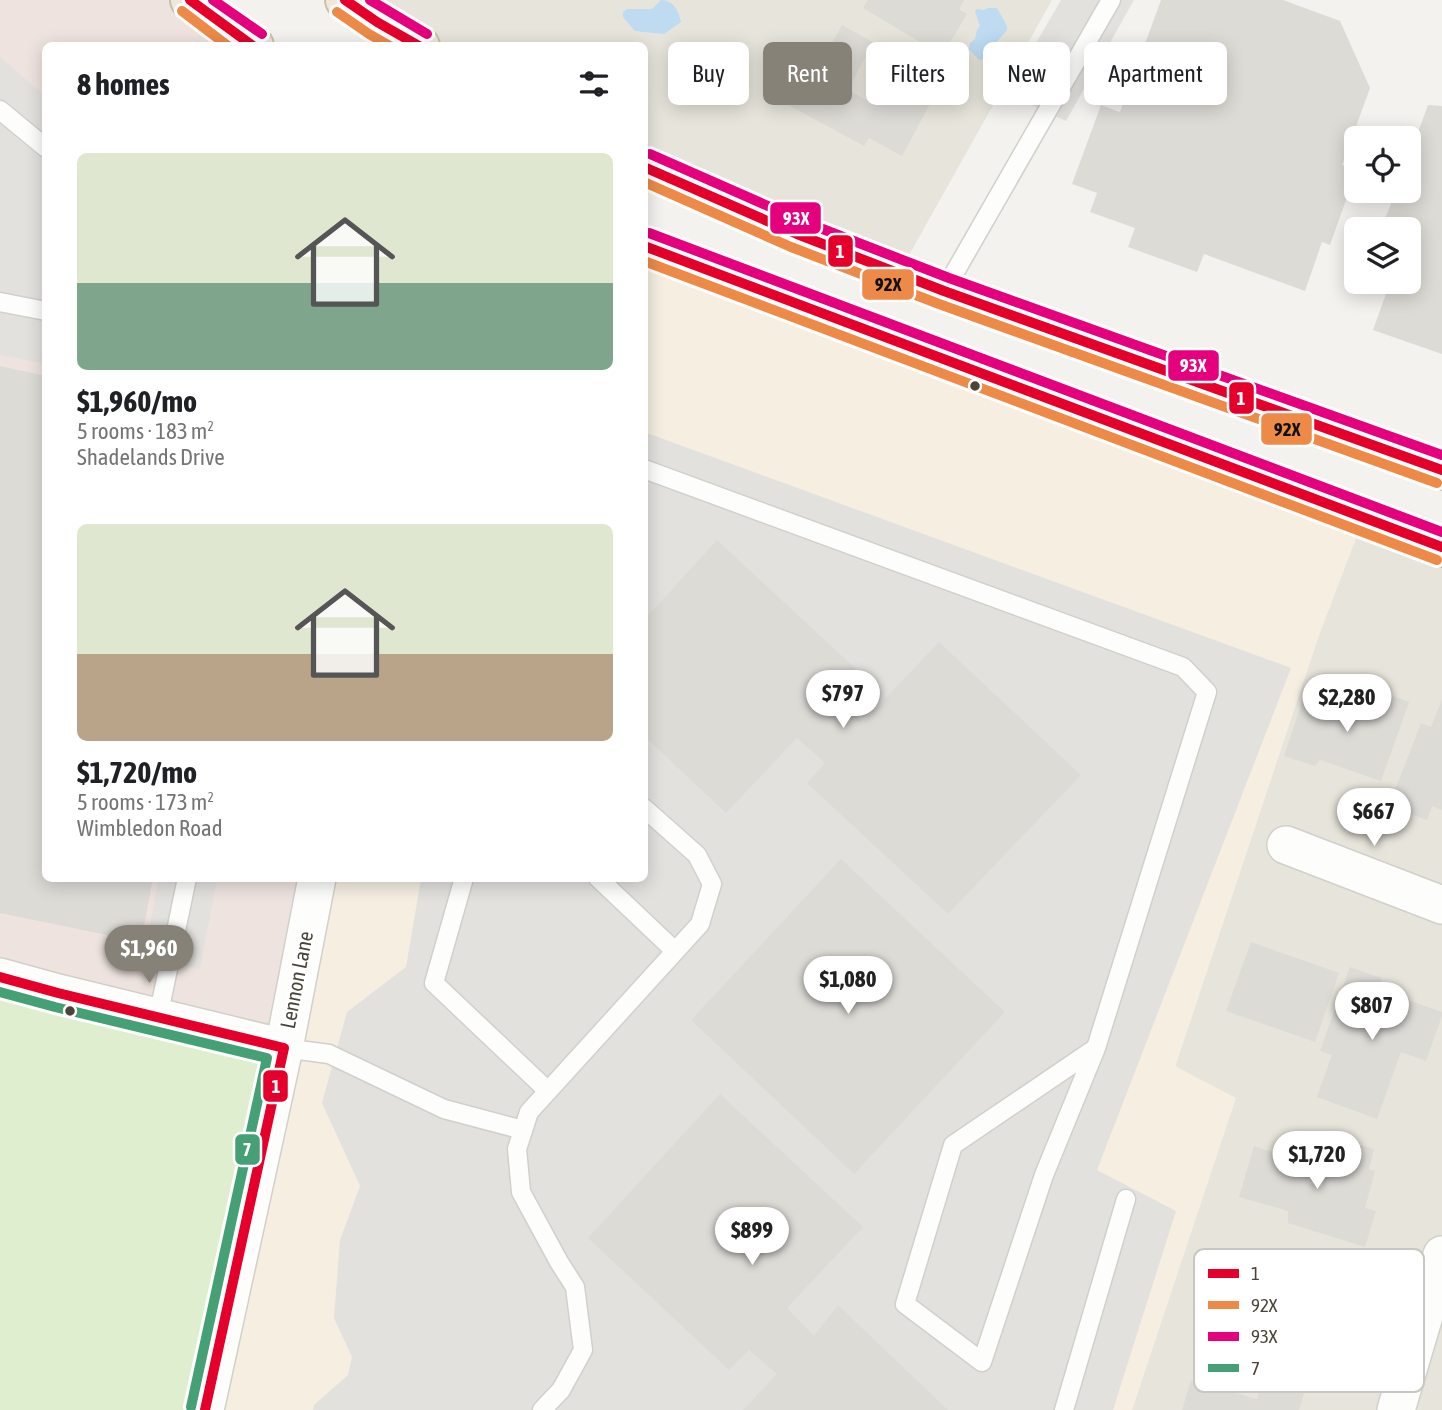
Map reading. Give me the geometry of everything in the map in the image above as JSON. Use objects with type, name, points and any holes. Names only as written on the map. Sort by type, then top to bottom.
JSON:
[{"type":"highway","points":[[190,0],[248,42]]},
{"type":"highway","points":[[345,0],[413,42]]},
{"type":"highway","points":[[648,170],[797,234],[944,291],[1442,470]]},
{"type":"highway","points":[[648,248],[1442,547]]},
{"type":"street","points":[[1286,845],[1442,905]]},
{"type":"street","name":"Lennon Lane","points":[[205,1410],[284,1048],[316,882]]},
{"type":"street","points":[[0,977],[284,1048]]},
{"type":"street","points":[[1424,1316],[1442,1255]]},
{"type":"street","points":[[1396,1410],[1401,1392]]},
{"type":"lane","points":[[944,291],[1111,0]]},
{"type":"lane","points":[[0,110],[42,145]]},
{"type":"lane","points":[[0,302],[42,310]]},
{"type":"lane","points":[[648,470],[1183,667],[1207,692],[1096,1048],[1044,1175],[982,1362],[905,1304],[953,1145],[1096,1048]]},
{"type":"lane","points":[[542,1410],[561,1390],[583,1350],[575,1287],[521,1192],[517,1149],[528,1112],[700,924],[712,884],[697,855],[648,812]]},
{"type":"lane","points":[[158,1017],[186,882]]},
{"type":"lane","points":[[463,882],[434,983],[548,1091]]},
{"type":"lane","points":[[602,882],[675,951]]},
{"type":"lane","points":[[284,1048],[329,1054],[444,1109],[523,1130]]},
{"type":"lane","points":[[1064,1410],[1126,1199]]},
{"type":"shaded area","points":[[0,0],[190,0],[250,42],[42,42],[42,882],[316,882],[284,1048],[0,977]]},
{"type":"shaded area","points":[[345,0],[1052,0],[1028,42],[983,42],[983,105],[993,105],[899,273],[648,169],[648,42],[415,42]]},
{"type":"shaded area","points":[[1061,0],[1134,0],[1110,42],[1084,42],[1084,89],[1066,121],[1032,105],[1070,105],[1070,42],[1037,42]]},
{"type":"shaded area","points":[[0,57],[42,93],[42,363],[0,355]]},
{"type":"shaded area","points":[[648,248],[1364,517],[1319,635],[1175,1066],[1236,1098],[1132,1410],[0,1410],[315,882],[648,882]]},
{"type":"shaded area","points":[[648,433],[1291,668],[1097,1170],[1176,1211],[1113,1410],[313,1410],[314,1405],[348,1375],[352,1357],[334,1318],[340,1240],[360,1186],[322,1103],[347,1012],[406,967],[420,882],[648,882]]},
{"type":"shaded area","points":[[1364,517],[1442,547],[1442,1410],[1132,1410],[1235,1099],[1175,1067],[1319,635]]},
{"type":"shaded area","points":[[158,882],[216,882],[200,969],[145,958]]},
{"type":"green space","points":[[0,977],[284,1048],[205,1410],[0,1410]]},
{"type":"water","points":[[661,0],[675,7],[681,22],[664,34],[635,31],[623,17],[623,12],[627,9],[652,9]]},
{"type":"water","points":[[997,8],[1007,30],[997,42],[983,42],[983,59],[979,60],[969,49],[980,26],[975,11]]},
{"type":"building","points":[[868,0],[964,0],[959,9],[967,14],[950,42],[920,42],[863,8]]},
{"type":"building","points":[[1161,0],[1283,0],[1340,21],[1370,88],[1356,126],[1344,126],[1342,165],[1345,203],[1330,245],[1322,242],[1305,291],[1204,254],[1197,272],[1128,247],[1135,228],[1090,212],[1097,193],[1072,184],[1101,105],[1120,112],[1123,105],[1227,105],[1227,42],[1146,42]]},
{"type":"building","points":[[842,25],[873,42],[866,42],[866,55],[852,82],[852,42],[833,42]]},
{"type":"building","points":[[852,92],[866,100],[866,105],[929,105],[902,156],[869,138],[864,146],[788,105],[852,105]]},
{"type":"building","points":[[1428,105],[1442,106],[1442,354],[1373,330],[1386,294],[1421,294],[1421,217],[1386,217],[1391,203],[1421,203],[1420,126]]},
{"type":"building","points":[[0,366],[42,375],[42,882],[152,882],[141,942],[0,913]]},
{"type":"building","points":[[717,540],[858,671],[835,698],[863,722],[939,642],[1081,775],[948,914],[807,783],[825,763],[797,738],[726,813],[648,740],[648,616]]},
{"type":"building","points":[[1306,690],[1372,713],[1380,691],[1409,702],[1381,781],[1320,760],[1315,766],[1284,756]]},
{"type":"building","points":[[1442,699],[1442,810],[1432,806],[1427,820],[1389,806],[1421,723],[1431,727]]},
{"type":"building","points":[[841,859],[1005,1012],[854,1174],[691,1020]]},
{"type":"building","points":[[1251,942],[1339,973],[1315,1042],[1226,1011]]},
{"type":"building","points":[[1350,967],[1381,978],[1382,991],[1442,1012],[1426,1061],[1401,1052],[1377,1119],[1317,1097],[1332,1055],[1320,1051]]},
{"type":"building","points":[[720,1094],[863,1227],[787,1308],[814,1336],[838,1305],[948,1410],[743,1410],[777,1374],[749,1350],[729,1370],[588,1238]]},
{"type":"building","points":[[1336,1138],[1374,1149],[1369,1169],[1375,1171],[1365,1208],[1376,1211],[1365,1247],[1288,1223],[1288,1211],[1239,1197],[1254,1146],[1312,1165],[1307,1182],[1322,1187]]},
{"type":"building","points":[[1191,1380],[1194,1381],[1194,1392],[1233,1392],[1257,1399],[1259,1392],[1304,1392],[1299,1410],[1182,1410]]},
{"type":"transit line","name":"1","points":[[190,0],[248,42]]},
{"type":"transit line","name":"93X","points":[[213,0],[262,34]]},
{"type":"transit line","name":"1","points":[[345,0],[412,42]]},
{"type":"transit line","name":"93X","points":[[370,0],[427,34]]},
{"type":"transit line","name":"92X","points":[[182,11],[223,42]]},
{"type":"transit line","name":"92X","points":[[337,12],[383,42]]},
{"type":"transit line","name":"93X","points":[[650,154],[802,221],[949,278],[1442,455]]},
{"type":"transit line","name":"1","points":[[648,169],[797,234],[944,291],[1442,470]]},
{"type":"transit line","name":"92X","points":[[648,184],[791,247],[939,304],[1437,483]]},
{"type":"transit line","name":"93X","points":[[649,233],[1442,532]]},
{"type":"transit line","name":"1","points":[[648,248],[1442,547]]},
{"type":"transit line","name":"92X","points":[[648,263],[1437,560]]},
{"type":"transit line","name":"1","points":[[0,977],[284,1048],[205,1410]]},
{"type":"transit line","name":"7","points":[[0,992],[267,1058],[191,1407]]}]
